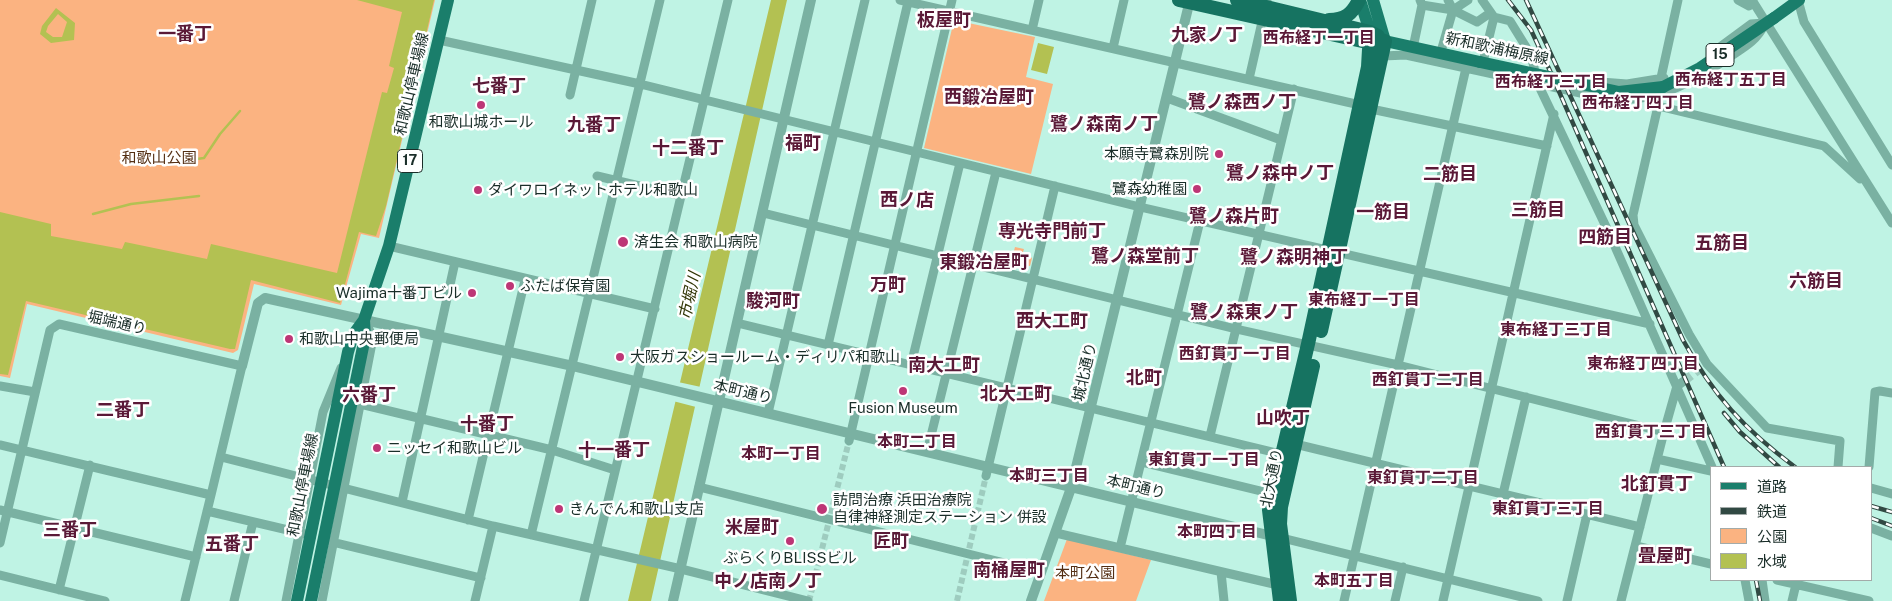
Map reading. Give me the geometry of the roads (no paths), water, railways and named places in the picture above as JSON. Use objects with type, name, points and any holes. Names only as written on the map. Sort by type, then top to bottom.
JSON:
[{"type":"highway","points":[[1237,0],[1375,39]]},
{"type":"highway","points":[[1321,20],[1343,19],[1356,7],[1360,0]]},
{"type":"highway","points":[[1186,1],[1266,8],[1321,20],[1375,39]]},
{"type":"highway","name":"北大通り","points":[[1366,107],[1383,56],[1375,39]]},
{"type":"highway","name":"北大通り","points":[[1280,601],[1277,537],[1281,507],[1313,345],[1366,107],[1375,39]]},
{"type":"highway","name":"北大通り","points":[[1290,601],[1277,537],[1269,510],[1282,454],[1313,345]]},
{"type":"main road","name":"和歌山停車場線","points":[[297,601],[304,534],[315,481],[353,335],[364,320],[389,246],[448,0]]},
{"type":"main road","points":[[1360,0],[1375,39]]},
{"type":"main road","points":[[1373,0],[1375,39]]},
{"type":"main road","name":"新和歌浦梅原線","points":[[1375,39],[1409,44],[1482,63],[1619,92],[1660,87],[1700,68],[1799,0]]},
{"type":"main road","name":"和歌山停車場線","points":[[311,601],[329,541],[356,403],[365,337],[364,320]]},
{"type":"street","points":[[570,95],[592,0]]},
{"type":"street","points":[[531,535],[660,0]]},
{"type":"street","points":[[584,601],[638,383],[728,0]]},
{"type":"street","points":[[673,601],[811,0]]},
{"type":"street","points":[[768,413],[865,0]]},
{"type":"street","points":[[849,437],[952,0]]},
{"type":"street","points":[[1032,30],[1039,0]]},
{"type":"street","points":[[1113,48],[1124,0]]},
{"type":"street","points":[[1448,0],[1453,10]]},
{"type":"street","points":[[1442,48],[1453,10],[1468,0]]},
{"type":"street","points":[[1482,0],[1492,15],[1510,21],[1531,55],[1538,84],[1554,114],[1650,324],[1680,383],[1710,466]]},
{"type":"street","points":[[1678,0],[1660,87],[1658,106],[1633,215],[1634,225],[1704,366],[1767,428],[1840,441],[1838,466]]},
{"type":"street","points":[[1738,0],[1749,6],[1753,1],[1770,20],[1780,42],[1892,223]]},
{"type":"street","points":[[1799,0],[1804,22],[1892,165]]},
{"type":"street","points":[[828,345],[875,143],[904,1],[1366,107],[1547,146]]},
{"type":"street","name":"城北通り","points":[[1031,601],[1071,488],[1092,408],[1167,98],[1186,1]]},
{"type":"street","points":[[1492,15],[1477,22],[1453,10],[1421,3],[1409,44],[1442,48],[1538,84],[1608,99],[1624,100],[1660,87]]},
{"type":"street","points":[[1249,79],[1266,8]]},
{"type":"street","points":[[1482,63],[1492,15]]},
{"type":"street","points":[[439,40],[705,99],[875,143],[1140,207],[1650,324]]},
{"type":"street","points":[[1383,56],[1406,55],[1466,68],[1482,63],[1534,68],[1609,84],[1643,83],[1660,87]]},
{"type":"street","points":[[1344,601],[1421,272],[1466,68]]},
{"type":"street","points":[[1210,436],[1294,89]]},
{"type":"street","points":[[1167,98],[1282,140]]},
{"type":"street","points":[[1658,106],[1824,146],[1870,188]]},
{"type":"street","points":[[1443,601],[1554,114]]},
{"type":"street","points":[[911,365],[960,162]]},
{"type":"street","points":[[927,452],[996,172]]},
{"type":"street","points":[[597,176],[682,196]]},
{"type":"street","points":[[987,472],[1055,186]]},
{"type":"street","points":[[763,213],[1118,298],[1236,329],[1398,365],[1664,432]]},
{"type":"street","points":[[1120,548],[1200,221]]},
{"type":"street","points":[[389,246],[525,280],[655,309]]},
{"type":"street","points":[[402,502],[455,262]]},
{"type":"street","points":[[468,520],[490,434],[525,280]]},
{"type":"street","points":[[186,601],[242,366],[260,299],[265,298],[438,335],[638,383]]},
{"type":"street","points":[[737,323],[1282,454]]},
{"type":"street","name":"堀端通り","points":[[0,543],[4,511],[50,330],[59,324],[242,366]]},
{"type":"street","name":"本町通り","points":[[638,383],[768,413],[849,437],[927,452],[987,472],[1131,501],[1538,601]]},
{"type":"street","points":[[1622,601],[1664,432],[1680,383]]},
{"type":"street","points":[[0,386],[35,392]]},
{"type":"street","points":[[1869,466],[1875,392],[1880,390],[1892,393]]},
{"type":"street","points":[[1504,494],[1526,397]]},
{"type":"street","points":[[356,403],[552,450],[615,470]]},
{"type":"street","points":[[1294,444],[1640,527]]},
{"type":"street","points":[[0,445],[211,495]]},
{"type":"street","points":[[221,457],[468,520],[681,569],[808,601]]},
{"type":"street","points":[[1658,459],[1710,469]]},
{"type":"street","points":[[1141,462],[1273,494]]},
{"type":"street","points":[[59,590],[90,465]]},
{"type":"street","points":[[1873,489],[1882,486],[1892,489]]},
{"type":"street","points":[[699,488],[1042,572]]},
{"type":"street","points":[[1873,489],[1892,494]]},
{"type":"street","points":[[4,511],[75,526],[196,557]]},
{"type":"street","points":[[208,512],[304,534],[286,601]]},
{"type":"street","points":[[1567,601],[1587,514]]},
{"type":"street","points":[[234,601],[253,522]]},
{"type":"street","points":[[476,601],[493,526]]},
{"type":"street","points":[[1872,528],[1892,536]]},
{"type":"street","points":[[1056,533],[1278,585]]},
{"type":"street","points":[[322,601],[329,541],[481,578]]},
{"type":"street","points":[[1636,546],[1710,564]]},
{"type":"street","points":[[1395,601],[1403,567]]},
{"type":"street","points":[[1221,572],[1224,601]]},
{"type":"street","points":[[0,575],[105,601]]},
{"type":"street","points":[[1745,581],[1749,601]]},
{"type":"street","points":[[1762,581],[1766,601]]},
{"type":"street","points":[[1792,601],[1797,582],[1869,601]]},
{"type":"water","points":[[357,0],[434,0],[386,206],[376,236],[359,232],[340,303],[251,280],[235,349],[230,349],[26,301],[8,375],[0,374],[0,212],[51,224],[51,236],[122,249],[125,242],[207,259],[211,244],[337,273],[382,92],[387,93],[394,68],[389,66],[402,12]]},
{"type":"water","points":[[771,0],[787,0],[651,601],[628,601]]},
{"type":"water","points":[[56,8],[75,23],[74,40],[51,43],[40,34],[42,26]],"holes":[[[58,14],[67,22],[62,37],[53,37],[46,32],[48,26]]]},
{"type":"water","points":[[1038,43],[1054,47],[1047,74],[1031,70]]},
{"type":"waterway","points":[[163,158],[187,157],[189,160],[204,158],[220,134],[240,111]]},
{"type":"waterway","points":[[93,214],[131,204],[199,196]]},
{"type":"tunnel","points":[[1684,381],[1701,368]]},
{"type":"tunnel","points":[[809,601],[849,441]]},
{"type":"tunnel","points":[[957,601],[986,476]]},
{"type":"railway","points":[[1508,0],[1531,30],[1550,71],[1724,466]]},
{"type":"railway","points":[[1526,0],[1683,340],[1694,360],[1718,394],[1745,425],[1794,466]]},
{"type":"railway","points":[[1724,413],[1740,432],[1778,466]]},
{"type":"railway","points":[[1872,506],[1892,512]]},
{"type":"railway","points":[[1872,518],[1892,526]]},
{"type":"railway","points":[[1756,581],[1760,601]]},
{"type":"place","name":"和歌山城ホール","points":[[481,105]]},
{"type":"place","name":"本願寺鷺森別院","points":[[1219,154]]},
{"type":"place","name":"鷺森幼稚園","points":[[1197,189]]},
{"type":"place","name":"ダイワロイネットホテル和歌山","points":[[478,190]]},
{"type":"place","name":"済生会 和歌山病院","points":[[623,242]]},
{"type":"place","name":"ふたば保育園","points":[[510,286]]},
{"type":"place","name":"Wajima十番丁ビル","points":[[472,293]]},
{"type":"place","name":"和歌山中央郵便局","points":[[289,339]]},
{"type":"place","name":"大阪ガスショールーム・ディリパ和歌山","points":[[620,357]]},
{"type":"place","name":"Fusion Museum","points":[[903,391]]},
{"type":"place","name":"ニッセイ和歌山ビル","points":[[377,448]]},
{"type":"place","name":"きんでん和歌山支店","points":[[559,509]]},
{"type":"place","name":"訪問治療 浜田治療院 自律神経測定ステーション 併設","points":[[822,509]]},
{"type":"place","name":"ぶらくりBLISSビル","points":[[790,541]]},
{"type":"district","name":"板屋町","points":[[944,20]]},
{"type":"district","name":"一番丁","points":[[185,34]]},
{"type":"district","name":"九家ノ丁","points":[[1207,35]]},
{"type":"district","name":"西布経丁一丁目","points":[[1319,38]]},
{"type":"district","name":"西布経丁五丁目","points":[[1731,80]]},
{"type":"district","name":"西布経丁三丁目","points":[[1551,82]]},
{"type":"district","name":"七番丁","points":[[499,86]]},
{"type":"district","name":"西鍛冶屋町","points":[[989,97]]},
{"type":"district","name":"鷺ノ森西ノ丁","points":[[1242,102]]},
{"type":"district","name":"西布経丁四丁目","points":[[1638,103]]},
{"type":"district","name":"鷺ノ森南ノ丁","points":[[1104,124]]},
{"type":"district","name":"九番丁","points":[[594,125]]},
{"type":"district","name":"福町","points":[[803,143]]},
{"type":"district","name":"十二番丁","points":[[688,148]]},
{"type":"district","name":"鷺ノ森中ノ丁","points":[[1280,173]]},
{"type":"district","name":"二筋目","points":[[1450,174]]},
{"type":"district","name":"西ノ店","points":[[907,200]]},
{"type":"district","name":"三筋目","points":[[1538,210]]},
{"type":"district","name":"一筋目","points":[[1383,212]]},
{"type":"district","name":"鷺ノ森片町","points":[[1234,216]]},
{"type":"district","name":"専光寺門前丁","points":[[1052,231]]},
{"type":"district","name":"四筋目","points":[[1605,237]]},
{"type":"district","name":"五筋目","points":[[1722,243]]},
{"type":"district","name":"鷺ノ森堂前丁","points":[[1145,256]]},
{"type":"district","name":"鷺ノ森明神丁","points":[[1294,257]]},
{"type":"district","name":"東鍛冶屋町","points":[[984,262]]},
{"type":"district","name":"六筋目","points":[[1816,281]]},
{"type":"district","name":"万町","points":[[888,285]]},
{"type":"district","name":"東布経丁一丁目","points":[[1364,300]]},
{"type":"district","name":"駿河町","points":[[773,301]]},
{"type":"district","name":"鷺ノ森東ノ丁","points":[[1244,312]]},
{"type":"district","name":"西大工町","points":[[1052,321]]},
{"type":"district","name":"東布経丁三丁目","points":[[1556,330]]},
{"type":"district","name":"西釘貫丁一丁目","points":[[1235,354]]},
{"type":"district","name":"東布経丁四丁目","points":[[1643,364]]},
{"type":"district","name":"南大工町","points":[[944,365]]},
{"type":"district","name":"北町","points":[[1144,378]]},
{"type":"district","name":"西釘貫丁二丁目","points":[[1428,380]]},
{"type":"district","name":"北大工町","points":[[1016,394]]},
{"type":"district","name":"六番丁","points":[[369,395]]},
{"type":"district","name":"二番丁","points":[[123,410]]},
{"type":"district","name":"山吹丁","points":[[1283,418]]},
{"type":"district","name":"十番丁","points":[[487,424]]},
{"type":"district","name":"西釘貫丁三丁目","points":[[1651,432]]},
{"type":"district","name":"本町二丁目","points":[[917,442]]},
{"type":"district","name":"十一番丁","points":[[614,450]]},
{"type":"district","name":"本町一丁目","points":[[781,454]]},
{"type":"district","name":"東釘貫丁一丁目","points":[[1204,460]]},
{"type":"district","name":"本町三丁目","points":[[1049,476]]},
{"type":"district","name":"東釘貫丁二丁目","points":[[1423,478]]},
{"type":"district","name":"北釘貫丁","points":[[1657,484]]},
{"type":"district","name":"東釘貫丁三丁目","points":[[1548,509]]},
{"type":"district","name":"米屋町","points":[[752,527]]},
{"type":"district","name":"三番丁","points":[[70,530]]},
{"type":"district","name":"本町四丁目","points":[[1217,532]]},
{"type":"district","name":"匠町","points":[[891,541]]},
{"type":"district","name":"五番丁","points":[[232,544]]},
{"type":"district","name":"畳屋町","points":[[1665,556]]},
{"type":"district","name":"南桶屋町","points":[[1009,570]]},
{"type":"district","name":"中ノ店南ノ丁","points":[[768,581]]},
{"type":"district","name":"本町五丁目","points":[[1354,581]]},
{"type":"park label","name":"和歌山公園","points":[[159,158]]},
{"type":"park label","name":"本町公園","points":[[1085,573]]},
{"type":"water label","name":"市堀川","points":[[690,296]]}]
